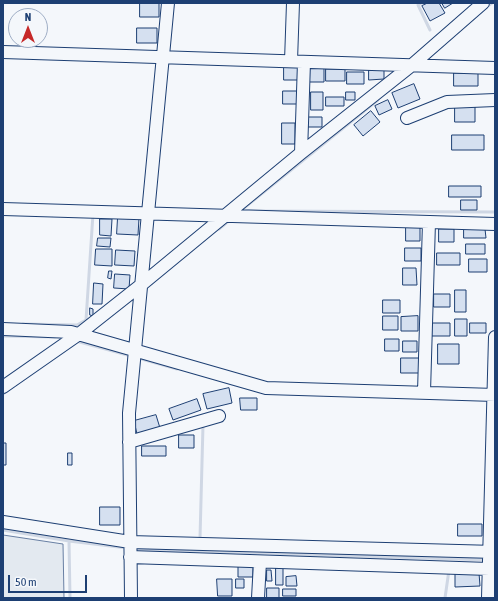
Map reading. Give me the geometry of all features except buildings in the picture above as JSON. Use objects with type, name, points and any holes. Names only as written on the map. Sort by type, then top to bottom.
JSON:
[{"type":"street","points":[[131,598],[129,413],[168,3]]},
{"type":"street","points":[[292,61],[293,3]]},
{"type":"street","points":[[3,387],[79,334],[141,285],[301,153],[412,65],[483,3]]},
{"type":"street","points":[[3,52],[495,68]]},
{"type":"street","points":[[301,153],[304,62]]},
{"type":"street","points":[[406,118],[447,102],[495,100]]},
{"type":"street","points":[[3,209],[495,224]]},
{"type":"street","points":[[424,392],[429,222]]},
{"type":"street","points":[[3,329],[71,332],[135,349],[266,388],[494,395]]},
{"type":"street","points":[[488,598],[489,569],[492,552],[495,336]]},
{"type":"street","points":[[129,442],[218,416]]},
{"type":"street","points":[[3,522],[130,542],[492,552]]},
{"type":"street","points":[[130,558],[489,569]]},
{"type":"street","points":[[258,598],[260,562]]},
{"type":"shaded area","points":[[3,535],[63,544],[64,598],[3,598]]},
{"type":"waterway","points":[[421,3],[418,5],[430,30]]},
{"type":"waterway","points":[[485,8],[492,3]]},
{"type":"waterway","points":[[239,212],[378,100]]},
{"type":"waterway","points":[[247,211],[495,212]]},
{"type":"waterway","points":[[23,324],[77,325],[86,320],[93,214]]},
{"type":"waterway","points":[[219,229],[230,220]]},
{"type":"waterway","points":[[3,336],[55,337]]},
{"type":"waterway","points":[[76,341],[131,356]]},
{"type":"waterway","points":[[138,358],[177,369]]},
{"type":"waterway","points":[[3,394],[8,390]]},
{"type":"waterway","points":[[200,538],[203,425]]},
{"type":"waterway","points":[[3,530],[69,541]]},
{"type":"waterway","points":[[70,598],[69,541],[127,548]]},
{"type":"waterway","points":[[133,549],[487,560]]},
{"type":"waterway","points":[[445,598],[449,570]]}]
